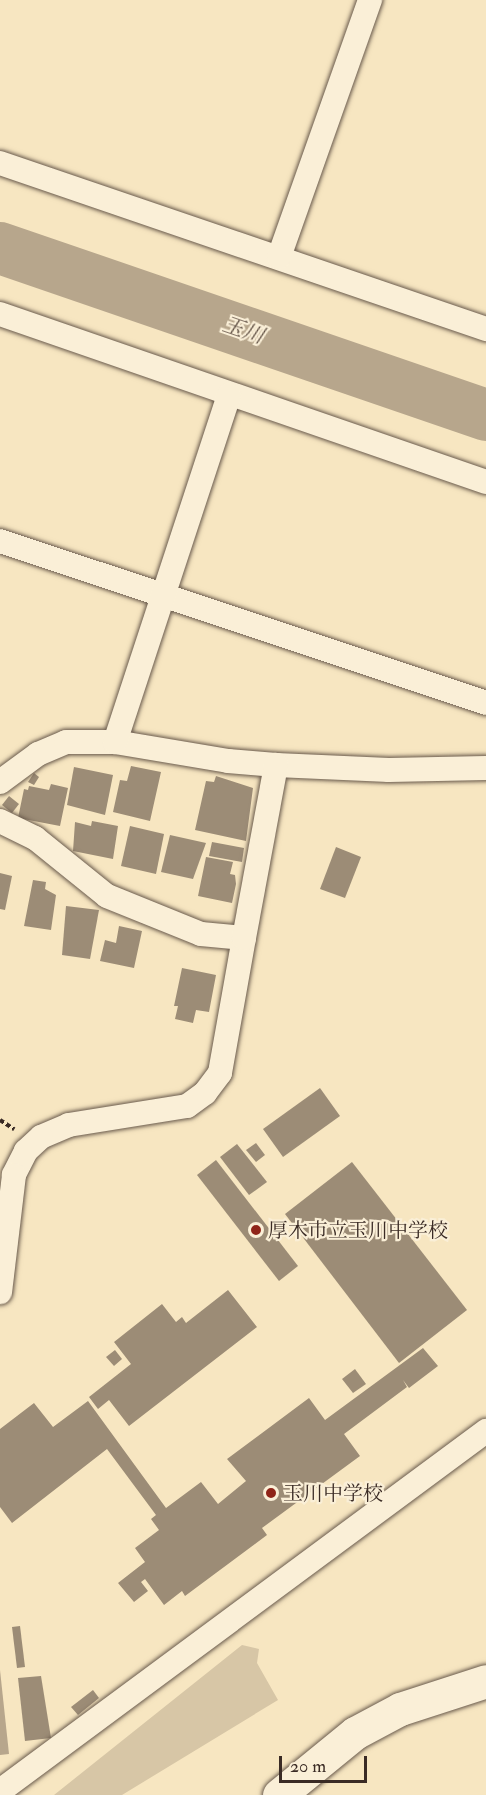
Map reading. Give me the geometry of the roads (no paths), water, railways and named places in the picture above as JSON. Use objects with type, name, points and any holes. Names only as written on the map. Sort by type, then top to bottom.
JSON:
[{"type":"street","points":[[279,257],[370,0]]},
{"type":"street","points":[[0,163],[486,329]]},
{"type":"street","points":[[0,314],[486,482]]},
{"type":"street","points":[[115,742],[229,395]]},
{"type":"street","points":[[0,541],[486,703]]},
{"type":"street","points":[[0,782],[38,754],[66,742],[115,742],[228,761],[276,765],[389,770],[486,768]]},
{"type":"street","points":[[0,1292],[14,1175],[26,1150],[41,1137],[69,1125],[187,1106],[206,1093],[220,1073],[276,765]]},
{"type":"street","points":[[0,821],[34,838],[107,896],[201,934],[244,938]]},
{"type":"street","points":[[0,1791],[486,1431]]},
{"type":"street","points":[[279,1795],[355,1733],[400,1709],[486,1681]]},
{"type":"waterway","name":"玉川","points":[[0,248],[486,415]]},
{"type":"place","name":"厚木市立玉川中学校","points":[[256,1230]]},
{"type":"place","name":"玉川中学校","points":[[271,1493]]}]
